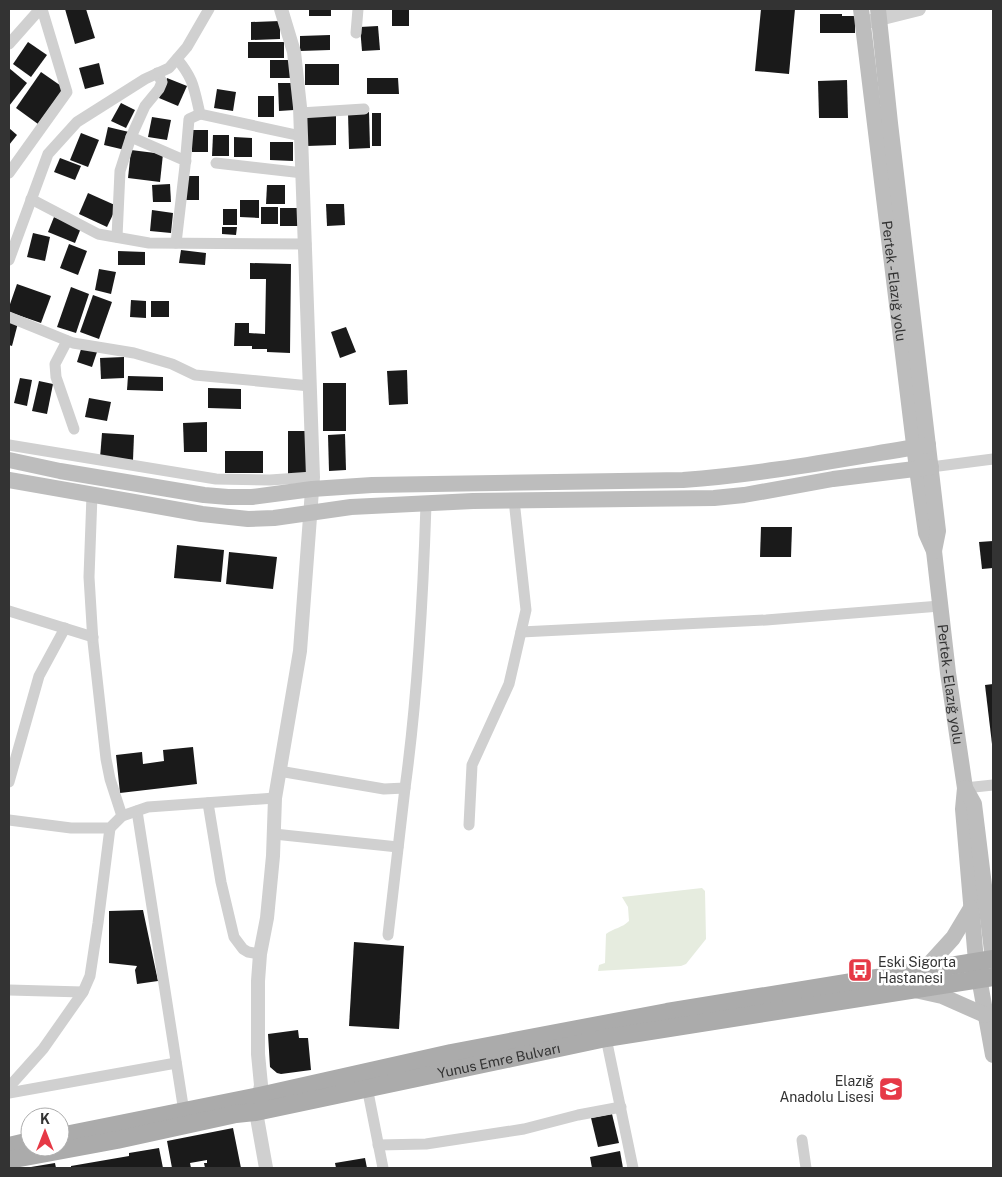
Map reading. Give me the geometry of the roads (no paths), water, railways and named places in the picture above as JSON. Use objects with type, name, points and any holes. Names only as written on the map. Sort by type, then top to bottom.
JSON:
[{"type":"main road","name":"Pertek - Elazığ yolu","points":[[879,14],[921,446]]},
{"type":"main road","name":"Pertek - Elazığ yolu","points":[[862,16],[924,468],[926,533],[934,551],[948,673],[965,788]]},
{"type":"main road","points":[[9,460],[60,471],[204,495],[252,496],[312,483],[372,485],[720,478],[921,446]]},
{"type":"main road","points":[[9,480],[225,517],[274,518],[351,507],[514,500],[714,498],[744,495],[833,479],[924,468]]},
{"type":"main road","points":[[965,788],[974,804],[990,896],[993,959]]},
{"type":"main road","points":[[965,788],[963,809],[976,961],[986,978],[985,1015],[993,1055]]},
{"type":"main road","points":[[923,970],[954,938],[971,908]]},
{"type":"main road","name":"Yunus Emre Bulvarı","points":[[12,1158],[117,1140],[236,1114],[258,1104],[451,1053],[658,1014],[993,959]]},
{"type":"main road","name":"Yunus Emre Bulvarı","points":[[70,1134],[184,1112],[258,1104],[367,1087],[606,1038],[986,978]]},
{"type":"main road","points":[[913,989],[942,996],[985,1015]]},
{"type":"street","points":[[9,173],[67,92],[41,9],[10,40]]},
{"type":"street","points":[[9,260],[48,154],[77,122],[145,79],[169,68],[187,47],[209,9]]},
{"type":"street","points":[[266,1168],[258,1104],[261,1085],[258,1054],[258,981],[260,954],[267,918],[275,798],[300,651],[312,483],[306,244],[300,112],[294,52],[281,9]]},
{"type":"street","points":[[356,33],[358,9]]},
{"type":"street","points":[[862,16],[919,9]]},
{"type":"street","points":[[177,59],[189,74],[194,86],[200,114]]},
{"type":"street","points":[[117,236],[120,171],[131,137],[145,106],[159,89],[162,82],[157,73]]},
{"type":"street","points":[[300,112],[364,109]]},
{"type":"street","points":[[176,243],[189,119],[200,114],[301,136]]},
{"type":"street","points":[[131,137],[186,161]]},
{"type":"street","points":[[216,163],[303,173]]},
{"type":"street","points":[[31,199],[98,234],[149,243],[306,244]]},
{"type":"street","points":[[9,317],[67,340],[172,364],[195,375],[310,386]]},
{"type":"street","points":[[67,340],[55,364],[56,377],[74,429]]},
{"type":"street","points":[[9,445],[216,479],[312,483]]},
{"type":"street","points":[[924,468],[993,459]]},
{"type":"street","points":[[92,495],[89,577],[93,637],[106,759],[110,779],[122,816]]},
{"type":"street","points":[[469,825],[472,766],[509,684],[526,610],[514,500]]},
{"type":"street","points":[[388,935],[413,726],[422,611],[426,504]]},
{"type":"street","points":[[521,632],[766,620],[940,606]]},
{"type":"street","points":[[9,611],[93,637]]},
{"type":"street","points":[[9,782],[39,676],[64,628]]},
{"type":"street","points":[[279,771],[384,789],[405,788]]},
{"type":"street","points":[[965,788],[993,785]]},
{"type":"street","points":[[9,1086],[43,1049],[83,992],[90,976],[110,828],[122,816],[148,807],[275,798]]},
{"type":"street","points":[[208,802],[221,882],[234,937],[243,949],[260,954]]},
{"type":"street","points":[[137,811],[184,1112]]},
{"type":"street","points":[[9,820],[71,828],[110,828]]},
{"type":"street","points":[[274,834],[398,847]]},
{"type":"street","points":[[9,990],[83,992]]},
{"type":"street","points":[[606,1038],[633,1168]]},
{"type":"street","points":[[9,1093],[176,1063]]},
{"type":"street","points":[[367,1087],[383,1168]]},
{"type":"street","points":[[378,1145],[426,1144],[524,1129],[578,1115],[620,1107]]},
{"type":"street","points":[[802,1140],[806,1168]]},
{"type":"place","name":"Eski Sigorta Hastanesi","points":[[860,970]]},
{"type":"place","name":"Elazığ Anadolu Lisesi","points":[[891,1089]]}]
